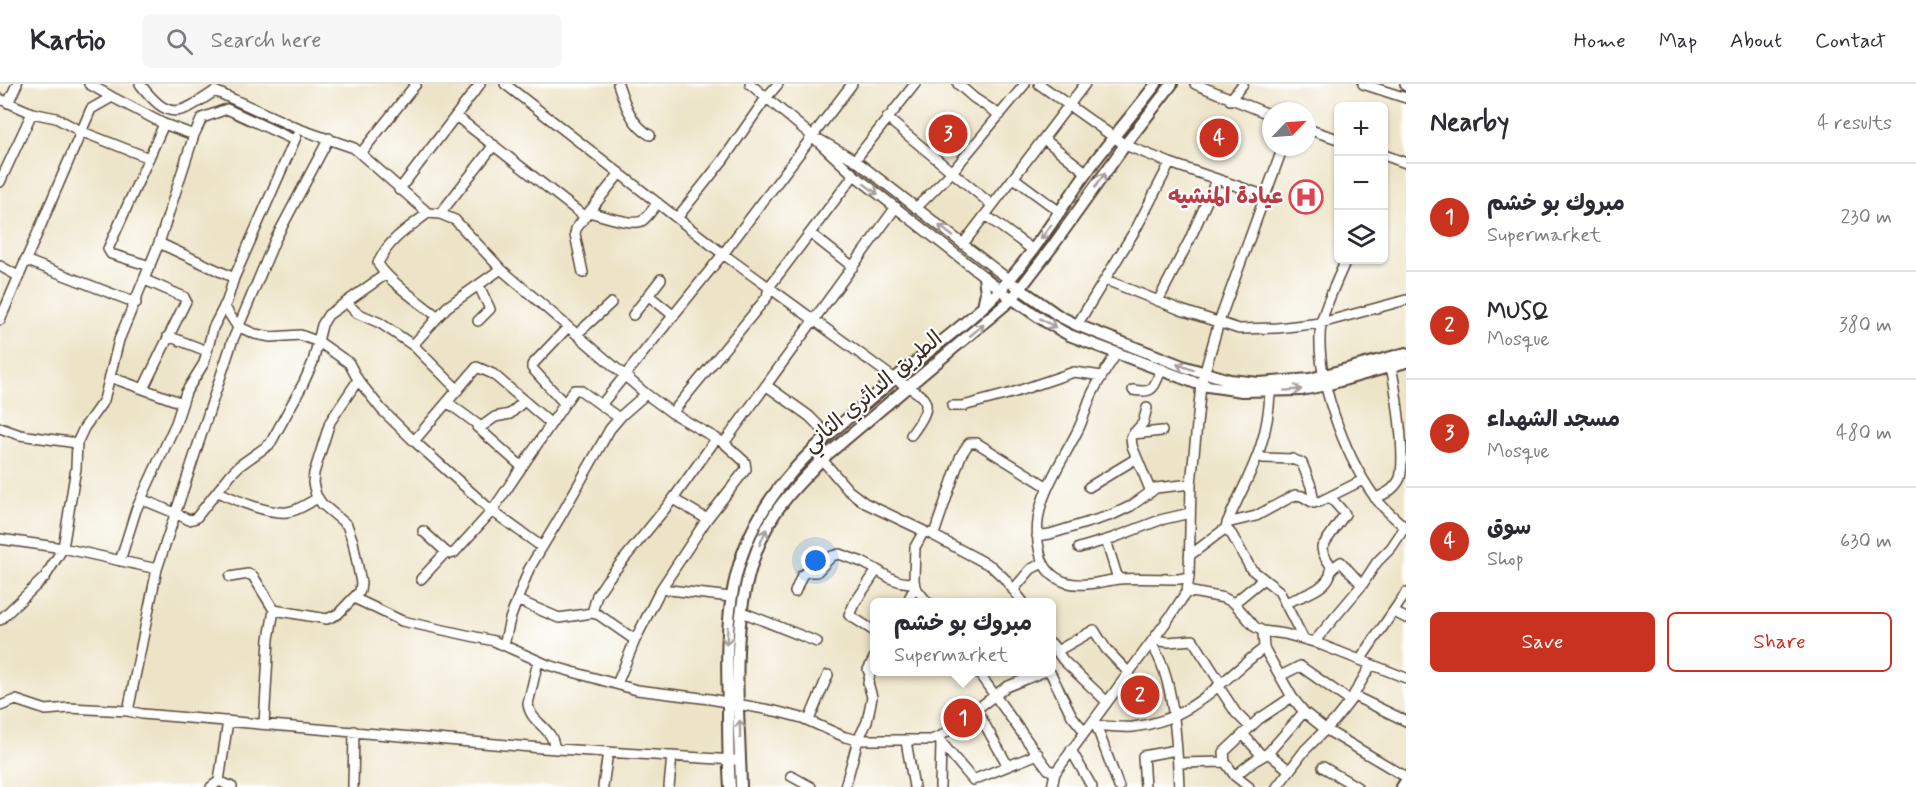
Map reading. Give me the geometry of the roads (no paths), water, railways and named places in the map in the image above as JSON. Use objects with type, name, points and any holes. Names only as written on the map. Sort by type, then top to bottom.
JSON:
[{"type":"main road","name":"الطريق الدائري الثاني","points":[[741,787],[726,640],[731,597],[743,552],[762,511],[786,479],[828,435],[952,334],[1000,289],[1033,250],[1112,137],[1156,84]]},
{"type":"main road","name":"الطريق الدائري الثاني","points":[[730,787],[728,760],[742,612],[752,564],[770,522],[796,487],[821,460],[1012,299],[1172,84]]},
{"type":"main road","points":[[983,306],[986,292],[984,277]]},
{"type":"main road","points":[[1008,279],[1059,316],[1077,325],[1205,374],[1230,380],[1258,383],[1326,380],[1406,362]]},
{"type":"main road","points":[[1000,289],[1046,322],[1069,335],[1201,385],[1242,391],[1302,390],[1406,353]]},
{"type":"main road","points":[[1402,787],[1406,779]]},
{"type":"street","points":[[17,84],[4,101],[32,113],[56,118],[81,131],[149,158]]},
{"type":"street","points":[[89,84],[164,124],[194,135]]},
{"type":"street","points":[[140,84],[152,99],[166,110],[178,110],[199,102],[215,91],[299,129],[354,148],[399,190],[428,213],[440,214],[455,220],[501,269],[645,394],[720,441],[745,462],[746,469],[707,519],[662,590],[635,640],[617,684]]},
{"type":"street","points":[[361,153],[416,84]]},
{"type":"street","points":[[399,190],[480,84]]},
{"type":"street","points":[[505,84],[723,254],[923,397],[928,405],[927,410],[911,435]]},
{"type":"street","points":[[618,84],[638,126],[650,135]]},
{"type":"street","points":[[750,84],[812,136],[854,176],[1000,289]]},
{"type":"street","points":[[677,218],[723,160],[778,84]]},
{"type":"street","points":[[600,405],[723,254],[852,84]]},
{"type":"street","points":[[855,160],[915,84]]},
{"type":"street","points":[[958,84],[1000,115]]},
{"type":"street","points":[[916,208],[952,172],[1025,84]]},
{"type":"street","points":[[1038,84],[1125,145],[1266,196]]},
{"type":"street","points":[[963,244],[1085,84]]},
{"type":"street","points":[[1195,84],[1262,112]]},
{"type":"street","points":[[1230,100],[1243,84]]},
{"type":"street","points":[[1363,84],[1406,98]]},
{"type":"street","points":[[0,320],[91,109],[112,97]]},
{"type":"street","points":[[0,620],[45,577],[63,548],[76,468],[77,443],[84,428],[104,400],[122,333],[159,243],[194,135],[202,118],[227,109],[294,140]]},
{"type":"street","points":[[0,181],[32,113]]},
{"type":"street","points":[[456,116],[587,214],[638,222],[658,203]]},
{"type":"street","points":[[887,118],[992,205]]},
{"type":"street","points":[[150,266],[111,254],[108,249],[164,124]]},
{"type":"street","points":[[120,561],[141,499],[176,423],[182,403],[204,363],[213,328],[299,129]]},
{"type":"street","points":[[1316,132],[1334,139]]},
{"type":"street","points":[[812,136],[855,160],[1008,279]]},
{"type":"street","points":[[128,711],[158,569],[237,326],[275,240],[329,138]]},
{"type":"street","points":[[1044,139],[1087,172]]},
{"type":"street","points":[[440,214],[494,145]]},
{"type":"street","points":[[1052,787],[1055,773],[1071,750],[1091,728],[1107,702],[1187,591],[1191,484],[1201,385],[1219,322],[1280,156]]},
{"type":"street","points":[[1388,157],[1405,159]]},
{"type":"street","points":[[1077,325],[1152,201],[1170,163]]},
{"type":"street","points":[[583,273],[576,230],[620,173]]},
{"type":"street","points":[[672,413],[767,297],[769,287],[854,176]]},
{"type":"street","points":[[1014,178],[1060,212]]},
{"type":"street","points":[[1158,301],[1189,242],[1217,179]]},
{"type":"street","points":[[592,613],[597,595],[607,580],[767,386],[896,207]]},
{"type":"street","points":[[428,213],[386,247],[378,263],[387,274],[437,316]]},
{"type":"street","points":[[986,215],[1033,250]]},
{"type":"street","points":[[810,233],[853,267]]},
{"type":"street","points":[[159,243],[234,278]]},
{"type":"street","points":[[25,260],[136,303]]},
{"type":"street","points":[[1314,642],[1362,585],[1377,562],[1391,548],[1405,528],[1375,498],[1363,480],[1344,441],[1322,366],[1322,323],[1344,264]]},
{"type":"street","points":[[0,266],[18,276]]},
{"type":"street","points":[[413,345],[437,316],[455,300],[479,286],[501,269]]},
{"type":"street","points":[[141,499],[189,520],[194,519],[239,466],[270,444],[303,384],[319,342],[322,326],[328,315],[387,274]]},
{"type":"street","points":[[633,315],[661,279]]},
{"type":"street","points":[[143,389],[186,300],[145,280]]},
{"type":"street","points":[[1106,280],[1239,329],[1255,330],[1322,323],[1406,300]]},
{"type":"street","points":[[478,321],[490,309],[479,286]]},
{"type":"street","points":[[648,295],[674,316]]},
{"type":"street","points":[[346,302],[357,313],[380,323],[413,345],[458,390]]},
{"type":"street","points":[[577,334],[611,303]]},
{"type":"street","points":[[224,306],[237,326],[263,337],[300,335],[319,342],[349,363],[358,380],[382,410],[414,441],[492,511],[542,547]]},
{"type":"street","points":[[563,402],[532,368],[532,365],[568,327]]},
{"type":"street","points":[[168,336],[207,351]]},
{"type":"street","points":[[1117,353],[1093,391],[1081,424],[1048,487],[1037,516],[1037,536],[1043,563],[1054,576],[1068,583],[1092,584],[1118,579],[1189,577]]},
{"type":"street","points":[[204,363],[222,370]]},
{"type":"street","points":[[1375,498],[1394,488],[1404,471],[1405,459],[1398,398],[1391,366]]},
{"type":"street","points":[[414,441],[475,368],[480,367],[493,374],[550,423]]},
{"type":"street","points":[[1133,390],[1148,392],[1152,389],[1162,369]]},
{"type":"street","points":[[952,406],[963,406],[1012,393],[1074,372],[1102,376]]},
{"type":"street","points":[[111,377],[182,403]]},
{"type":"street","points":[[274,610],[327,620],[338,614],[360,591],[361,583],[353,542],[347,525],[318,498],[313,483],[330,422],[358,380]]},
{"type":"street","points":[[767,386],[809,416],[828,435]]},
{"type":"street","points":[[423,531],[446,552],[454,553],[492,511],[571,391],[577,389],[619,418]]},
{"type":"street","points":[[1226,526],[1259,455],[1268,420],[1270,392]]},
{"type":"street","points":[[504,645],[510,619],[529,569],[610,429],[645,394]]},
{"type":"street","points":[[477,427],[484,426],[495,417],[510,414],[524,401]]},
{"type":"street","points":[[447,402],[521,466]]},
{"type":"street","points":[[1147,408],[1143,423],[1133,434],[1131,441],[1151,492]]},
{"type":"street","points":[[0,428],[20,435],[77,443]]},
{"type":"street","points":[[1133,434],[1162,431]]},
{"type":"street","points":[[909,598],[915,584],[915,547],[929,533],[961,455],[969,443],[977,443],[1048,487]]},
{"type":"street","points":[[813,449],[848,490],[865,503],[984,561],[999,573],[1019,598]]},
{"type":"street","points":[[1259,455],[1263,458],[1292,459],[1302,463],[1313,491],[1314,502]]},
{"type":"street","points":[[1089,487],[1137,458]]},
{"type":"street","points":[[1189,556],[1226,526],[1261,514],[1294,495],[1314,502],[1330,497],[1363,480]]},
{"type":"street","points":[[1037,536],[1112,515],[1131,506],[1156,488],[1191,484]]},
{"type":"street","points":[[218,492],[238,501],[276,512],[296,510],[318,498]]},
{"type":"street","points":[[1285,603],[1321,586],[1329,576],[1331,569],[1324,558],[1322,547],[1345,514],[1330,497]]},
{"type":"street","points":[[674,499],[707,519]]},
{"type":"street","points":[[1079,548],[1160,520],[1190,513]]},
{"type":"street","points":[[1226,526],[1251,569],[1262,580],[1276,587],[1303,638]]},
{"type":"street","points":[[0,539],[63,548],[158,569]]},
{"type":"street","points":[[1106,540],[1118,579]]},
{"type":"street","points":[[421,579],[446,552]]},
{"type":"street","points":[[795,592],[802,575],[820,570],[832,556],[836,555],[846,555],[897,581],[915,584]]},
{"type":"street","points":[[1331,569],[1341,562],[1362,585]]},
{"type":"street","points":[[1013,590],[1031,569],[1043,563]]},
{"type":"street","points":[[870,628],[849,615],[877,570]]},
{"type":"street","points":[[230,577],[248,574],[252,576],[274,610],[269,639],[264,724]]},
{"type":"street","points":[[1234,603],[1262,580]]},
{"type":"street","points":[[915,584],[924,598]]},
{"type":"street","points":[[662,590],[731,597]]},
{"type":"street","points":[[1187,591],[1224,598],[1234,603],[1255,627],[1263,631],[1303,638],[1406,678]]},
{"type":"street","points":[[1360,660],[1406,593]]},
{"type":"street","points":[[354,598],[413,624],[504,645],[548,665],[637,690],[775,711],[808,720],[844,737],[858,740],[941,739],[996,694],[1032,676]]},
{"type":"street","points":[[517,600],[559,618],[592,613],[599,615],[635,640]]},
{"type":"street","points":[[742,612],[817,642]]},
{"type":"street","points":[[1394,612],[1406,618]]},
{"type":"street","points":[[1056,646],[1094,630],[1106,649],[1129,673]]},
{"type":"street","points":[[1263,631],[1264,648],[1292,697],[1304,712],[1325,729],[1406,779]]},
{"type":"street","points":[[1152,642],[1193,640],[1247,731],[1265,754],[1289,770]]},
{"type":"street","points":[[1152,642],[1162,664],[1169,690],[1179,787]]},
{"type":"street","points":[[1091,728],[1133,727],[1172,716],[1198,703],[1264,648]]},
{"type":"street","points":[[1056,650],[1107,702]]},
{"type":"street","points":[[1056,666],[1064,660]]},
{"type":"street","points":[[538,661],[528,704],[529,711],[551,736],[555,749]]},
{"type":"street","points":[[1276,787],[1352,699],[1371,665]]},
{"type":"street","points":[[1280,676],[1300,666],[1352,699],[1406,721]]},
{"type":"street","points":[[845,787],[858,740],[867,722],[872,696],[868,683],[870,674]]},
{"type":"street","points":[[808,720],[828,675]]},
{"type":"street","points":[[981,676],[1048,768],[1055,773]]},
{"type":"street","points":[[1054,676],[1072,716],[1091,728],[1119,787]]},
{"type":"street","points":[[1249,787],[1235,776],[1224,762],[1224,752],[1247,731],[1292,697]]},
{"type":"street","points":[[0,706],[15,700],[46,710],[69,708],[128,711],[555,749],[740,760]]},
{"type":"street","points":[[976,709],[1008,766]]},
{"type":"street","points":[[1235,776],[1265,754],[1304,712]]},
{"type":"street","points":[[228,721],[215,784],[231,787]]},
{"type":"street","points":[[353,787],[354,731]]},
{"type":"street","points":[[941,739],[971,783],[1038,754]]},
{"type":"street","points":[[940,787],[941,739]]},
{"type":"street","points":[[906,741],[914,787]]},
{"type":"street","points":[[1071,750],[1092,787]]},
{"type":"street","points":[[1145,787],[1143,756],[1176,750]]},
{"type":"street","points":[[603,787],[608,752]]},
{"type":"street","points":[[669,787],[672,756]]},
{"type":"street","points":[[1178,764],[1224,762]]},
{"type":"street","points":[[1323,767],[1357,787]]},
{"type":"street","points":[[790,776],[811,787]]},
{"type":"place","name":"مسجد الشهداء","points":[[948,134]]},
{"type":"place","name":"سوق","points":[[1219,138]]},
{"type":"place","name":"عيادة المنشيه","points":[[1306,197]]},
{"type":"place","name":"MUSQ","points":[[1140,695]]},
{"type":"place","name":"مبروك بو خشم","points":[[963,718]]}]
